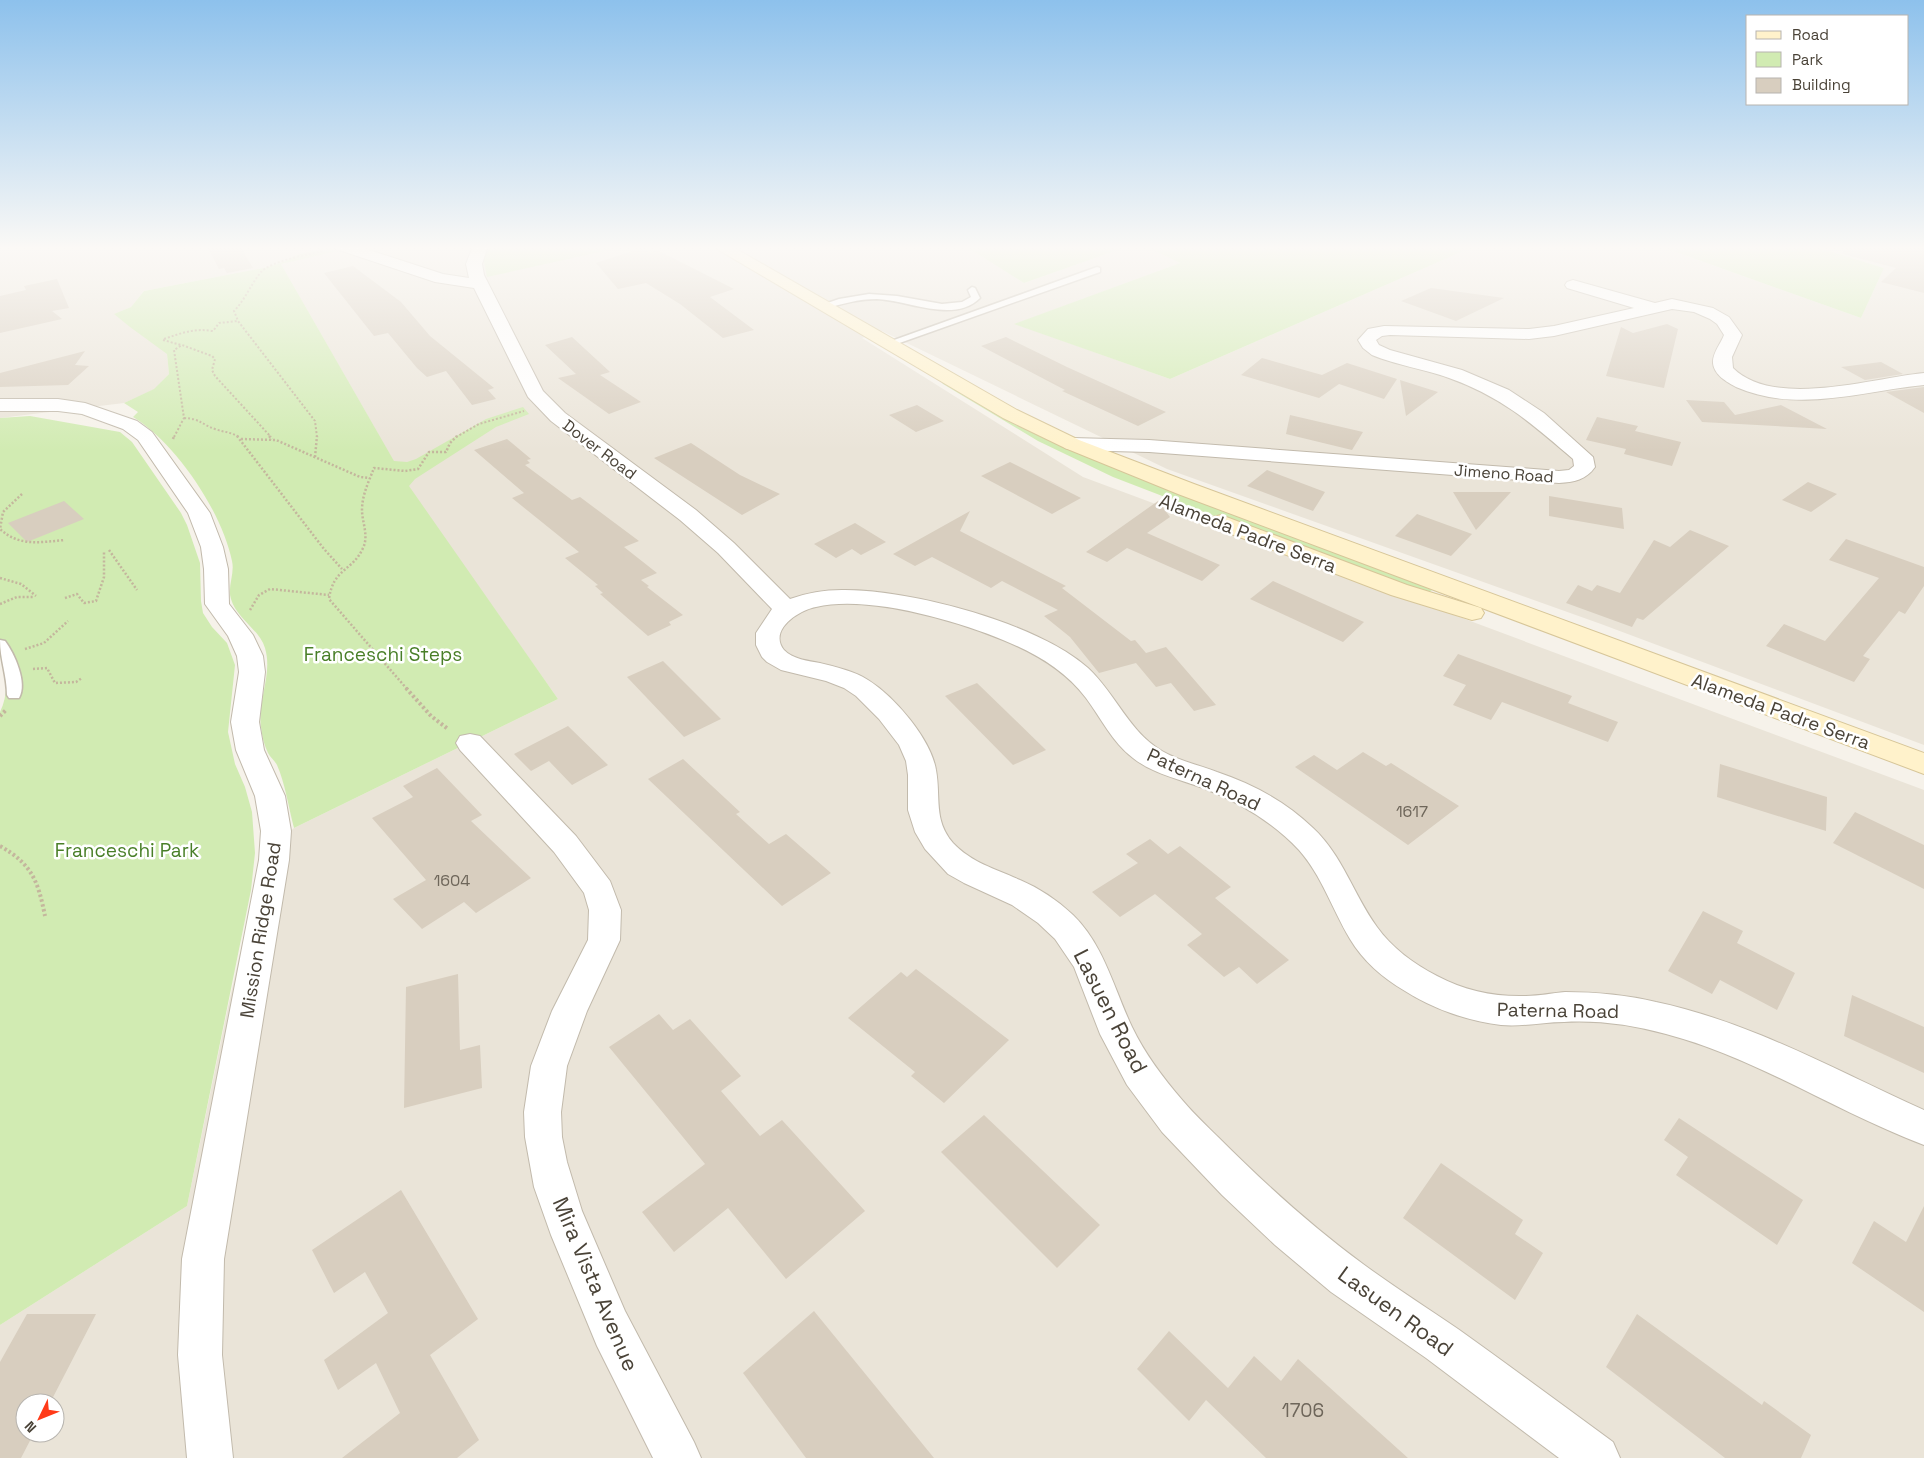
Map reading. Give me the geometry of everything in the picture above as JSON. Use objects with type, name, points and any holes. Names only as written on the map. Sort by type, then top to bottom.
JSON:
[{"type":"street","name":"Dover Road","points":[[495,314],[535,392],[545,405],[558,417],[688,515],[726,548],[787,610]]},
{"type":"street","name":"Alameda Padre Serra","points":[[838,314],[1027,423],[1072,444],[1186,489],[1924,764]]},
{"type":"street","name":"Jimeno Road","points":[[1072,444],[1149,446],[1559,478],[1569,476],[1577,474],[1585,467],[1583,457],[1529,411],[1461,376],[1379,351],[1369,344],[1367,340],[1374,333],[1390,330],[1530,334],[1554,331],[1627,314]]},
{"type":"street","name":"Jimeno Road","points":[[1712,314],[1721,319],[1733,335],[1722,363],[1724,370],[1741,382],[1771,392],[1808,395],[1924,379]]},
{"type":"street","name":"Alameda Padre Serra","points":[[888,344],[938,384],[994,420],[1058,455],[1110,480],[1416,596],[1638,658]]},
{"type":"street","name":"Mission Ridge Road","points":[[0,404],[58,405],[85,409],[125,423],[145,436],[199,513],[212,547],[215,562],[217,604],[240,635],[250,656],[252,672],[245,722],[250,750],[270,796],[276,831],[274,860],[203,1259],[200,1355],[210,1458]]},
{"type":"street","name":"Paterna Road","points":[[787,610],[808,601],[836,598],[865,599],[914,606],[995,627],[1050,653],[1078,673],[1096,691],[1123,732],[1143,752],[1170,768],[1204,778],[1242,793],[1265,806],[1293,827],[1323,858],[1337,879],[1360,928],[1384,958],[1402,972],[1442,994],[1487,1008],[1531,1011],[1566,1006],[1610,1009],[1656,1016],[1703,1029],[1750,1046],[1924,1128]]},
{"type":"street","name":"Lasuen Road","points":[[787,610],[779,616],[768,634],[767,642],[770,650],[796,666],[830,674],[855,683],[866,690],[906,733],[922,765],[924,816],[936,842],[955,863],[970,873],[1019,893],[1046,910],[1070,932],[1088,958],[1117,1034],[1134,1064],[1173,1117],[1232,1178],[1285,1226],[1343,1274],[1444,1345],[1597,1458]]},
{"type":"street","name":"Mira Vista Avenue","points":[[470,743],[564,844],[599,890],[605,910],[604,940],[562,1028],[551,1058],[544,1088],[543,1138],[549,1173],[568,1232],[614,1336],[678,1458]]},
{"type":"lane","points":[[888,344],[973,314]]},
{"type":"lane","points":[[4,650],[13,674],[14,695]]},
{"type":"path","points":[[235,314],[238,322],[315,420],[317,441],[315,457]]},
{"type":"path","points":[[238,322],[219,322],[213,331],[183,332],[163,340],[212,356],[215,359],[212,370],[215,376],[272,439]]},
{"type":"path","points":[[173,440],[184,418],[174,350],[182,345]]},
{"type":"path","points":[[470,743],[431,716],[329,599],[329,590],[342,569],[356,559],[365,544],[363,502],[375,468],[405,471],[418,469],[429,452],[446,452],[449,443],[468,429],[500,417],[545,405]]},
{"type":"path","points":[[184,418],[198,419],[214,429],[234,434],[241,440],[324,549],[342,569]]},
{"type":"path","points":[[241,440],[272,439],[360,477],[370,478]]},
{"type":"path","points":[[22,494],[6,508],[2,516],[0,528],[7,535],[24,542],[65,540]]},
{"type":"path","points":[[0,508],[6,508]]},
{"type":"path","points":[[110,550],[137,590]]},
{"type":"path","points":[[65,598],[77,594],[84,603],[96,601],[104,580],[106,560],[104,552]]},
{"type":"path","points":[[0,578],[20,584],[35,596],[17,597],[0,604]]},
{"type":"path","points":[[249,612],[259,595],[270,589],[329,595]]},
{"type":"path","points":[[4,650],[44,643],[68,621]]},
{"type":"path","points":[[13,674],[44,667],[47,668],[55,683],[76,682],[82,678]]},
{"type":"path","points":[[0,846],[17,854],[28,865],[40,891],[45,916]]},
{"type":"shaded area","points":[[0,314],[115,314],[167,353],[169,374],[155,389],[124,403],[0,418]]},
{"type":"shaded area","points":[[310,314],[1042,314],[1015,324],[1170,379],[1319,314],[1850,314],[1861,318],[1863,314],[1924,314],[1924,745],[1601,624],[1167,469],[882,331],[862,338],[1083,477],[1924,790],[1924,1458],[0,1458],[0,1325],[187,1206],[262,855],[294,828],[558,699],[409,488]]},
{"type":"green space","name":"Franceschi Steps","points":[[114,314],[310,314],[394,461],[407,462],[416,459],[486,419],[523,407],[529,414],[496,427],[415,479],[409,486],[558,699],[294,828],[280,772],[268,753],[262,734],[260,717],[267,668],[265,648],[258,635],[238,612],[231,599],[230,590],[233,566],[227,542],[208,501],[181,461],[149,429],[133,417],[138,412],[124,403],[154,389],[169,374],[167,354]]},
{"type":"green space","points":[[1041,314],[1319,314],[1170,379],[1014,324]]},
{"type":"green space","points":[[1850,314],[1863,314],[1861,318]]},
{"type":"green space","points":[[940,380],[1012,419],[1432,590],[1427,593],[1248,529],[1113,477],[1038,441],[943,384]]},
{"type":"green space","name":"Franceschi Park","points":[[30,416],[120,432],[132,442],[181,513],[200,563],[203,613],[212,627],[227,643],[235,665],[228,732],[235,764],[245,787],[252,812],[255,853],[251,890],[187,1206],[0,1325],[0,712],[5,698],[6,684],[0,656],[0,418]]},
{"type":"building","points":[[0,314],[56,314],[62,319],[0,333]]},
{"type":"building","points":[[357,314],[411,314],[430,336],[494,388],[488,390],[496,399],[472,405],[446,371],[427,377],[417,368],[388,333],[374,336]]},
{"type":"building","points":[[693,314],[733,314],[754,330],[723,338]]},
{"type":"building","points":[[1437,314],[1471,314],[1456,321]]},
{"type":"building","points":[[1667,324],[1678,329],[1664,388],[1606,376],[1621,327],[1633,333]]},
{"type":"building","points":[[572,337],[610,372],[600,375],[641,402],[609,414],[558,378],[576,374],[545,345]]},
{"type":"building","points":[[1006,337],[1166,412],[1138,426],[1062,391],[1065,390],[981,346]]},
{"type":"building","points":[[85,351],[75,365],[89,366],[68,385],[0,387],[0,373]]},
{"type":"building","points":[[1262,358],[1322,375],[1347,363],[1397,379],[1384,399],[1339,384],[1319,398],[1241,375]]},
{"type":"building","points":[[1881,362],[1903,374],[1865,380],[1841,367]]},
{"type":"building","points":[[1400,380],[1438,392],[1406,416]]},
{"type":"building","points":[[1924,387],[1924,413],[1886,392],[1901,390]]},
{"type":"building","points":[[1686,400],[1724,402],[1735,415],[1781,405],[1827,429],[1702,422]]},
{"type":"building","points":[[917,405],[944,421],[916,432],[889,415]]},
{"type":"building","points":[[1290,415],[1363,432],[1352,450],[1286,434]]},
{"type":"building","points":[[1597,417],[1638,426],[1635,431],[1681,442],[1672,466],[1624,454],[1626,449],[1586,440]]},
{"type":"building","points":[[507,439],[531,459],[527,460],[530,463],[525,465],[572,500],[580,497],[639,541],[624,547],[657,573],[641,580],[649,586],[647,587],[683,615],[669,622],[671,625],[648,636],[600,594],[603,593],[595,586],[598,585],[565,558],[579,552],[512,498],[524,493],[474,450]]},
{"type":"building","points":[[691,443],[740,475],[780,494],[742,515],[654,458]]},
{"type":"building","points":[[1010,462],[1081,498],[1052,514],[981,476]]},
{"type":"building","points":[[1267,470],[1325,492],[1313,511],[1247,486]]},
{"type":"building","points":[[1808,482],[1837,494],[1811,512],[1782,500]]},
{"type":"building","points":[[1453,492],[1511,492],[1476,530]]},
{"type":"building","points":[[1549,496],[1622,508],[1624,529],[1549,516]]},
{"type":"building","points":[[64,501],[84,519],[27,542],[8,523]]},
{"type":"building","points":[[1158,501],[1170,517],[1147,533],[1220,565],[1202,581],[1127,548],[1107,562],[1086,552]]},
{"type":"building","points":[[970,511],[960,531],[1066,586],[1062,588],[1131,641],[1135,640],[1146,653],[1166,647],[1216,705],[1194,711],[1171,683],[1156,687],[1136,663],[1099,673],[1070,637],[1044,616],[1058,610],[1002,581],[991,588],[932,557],[915,566],[893,554]]},
{"type":"building","points":[[1417,514],[1472,534],[1451,556],[1395,536]]},
{"type":"building","points":[[855,523],[886,542],[861,555],[852,549],[836,558],[814,544]]},
{"type":"building","points":[[1690,530],[1729,546],[1643,620],[1637,618],[1632,627],[1566,603],[1578,585],[1592,591],[1597,585],[1620,593],[1654,540],[1670,547]]},
{"type":"building","points":[[1846,539],[1924,567],[1924,586],[1905,614],[1899,611],[1863,656],[1870,659],[1854,682],[1766,646],[1784,624],[1825,641],[1879,578],[1829,560]]},
{"type":"building","points":[[1273,581],[1364,622],[1343,642],[1250,599]]},
{"type":"building","points":[[1458,654],[1572,696],[1568,703],[1618,722],[1608,742],[1502,702],[1491,720],[1453,705],[1466,685],[1443,676]]},
{"type":"building","points":[[663,661],[721,719],[684,737],[627,677]]},
{"type":"building","points":[[977,683],[1046,750],[1013,765],[945,696]]},
{"type":"building","points":[[568,726],[608,765],[572,785],[549,761],[531,771],[514,754]]},
{"type":"building","points":[[1363,752],[1386,766],[1391,763],[1459,806],[1408,845],[1295,767],[1314,755],[1337,770]]},
{"type":"building","points":[[683,759],[740,812],[736,814],[769,844],[786,834],[831,873],[782,906],[648,779]]},
{"type":"building","points":[[1720,764],[1827,797],[1826,831],[1717,797]]},
{"type":"building","points":[[437,768],[482,815],[471,821],[531,878],[476,913],[464,902],[422,929],[393,899],[426,880],[372,818],[413,797],[403,786]]},
{"type":"building","points":[[1855,812],[1924,845],[1924,889],[1833,843]]},
{"type":"building","points":[[1150,839],[1168,854],[1180,846],[1231,887],[1215,898],[1289,960],[1257,984],[1239,967],[1224,977],[1187,945],[1202,934],[1155,894],[1120,917],[1092,892],[1138,863],[1126,854]]},
{"type":"building","points":[[1703,911],[1743,931],[1737,943],[1795,973],[1777,1010],[1720,980],[1712,994],[1668,971]]},
{"type":"building","points":[[916,969],[1009,1040],[944,1103],[911,1076],[915,1072],[848,1018],[901,972],[907,977]]},
{"type":"building","points":[[458,974],[460,1050],[480,1045],[482,1088],[404,1108],[406,987]]},
{"type":"building","points":[[1852,995],[1924,1027],[1924,1073],[1844,1036]]},
{"type":"building","points":[[659,1014],[673,1030],[690,1019],[741,1076],[721,1091],[760,1136],[782,1120],[865,1211],[786,1279],[728,1208],[674,1252],[642,1212],[705,1164],[609,1047]]},
{"type":"building","points":[[984,1115],[1100,1225],[1057,1268],[941,1152]]},
{"type":"building","points":[[1679,1118],[1803,1200],[1777,1245],[1676,1175],[1688,1157],[1664,1140]]},
{"type":"building","points":[[1441,1163],[1523,1220],[1515,1234],[1543,1253],[1515,1300],[1403,1218]]},
{"type":"building","points":[[401,1190],[478,1319],[430,1355],[479,1440],[457,1458],[342,1458],[400,1413],[376,1363],[338,1390],[324,1360],[388,1313],[365,1272],[334,1293],[312,1250]]},
{"type":"building","points":[[1924,1206],[1924,1312],[1852,1263],[1874,1221],[1906,1242]]},
{"type":"building","points":[[814,1311],[934,1458],[806,1458],[743,1373]]},
{"type":"building","points":[[27,1314],[96,1314],[55,1393],[15,1393],[15,1443],[29,1443],[21,1458],[0,1458],[0,1362]]},
{"type":"building","points":[[1637,1314],[1762,1405],[1764,1401],[1811,1435],[1801,1458],[1725,1458],[1606,1367]]},
{"type":"building","points":[[1169,1331],[1228,1388],[1254,1356],[1281,1381],[1298,1359],[1408,1458],[1266,1458],[1206,1400],[1189,1421],[1137,1369]]}]
